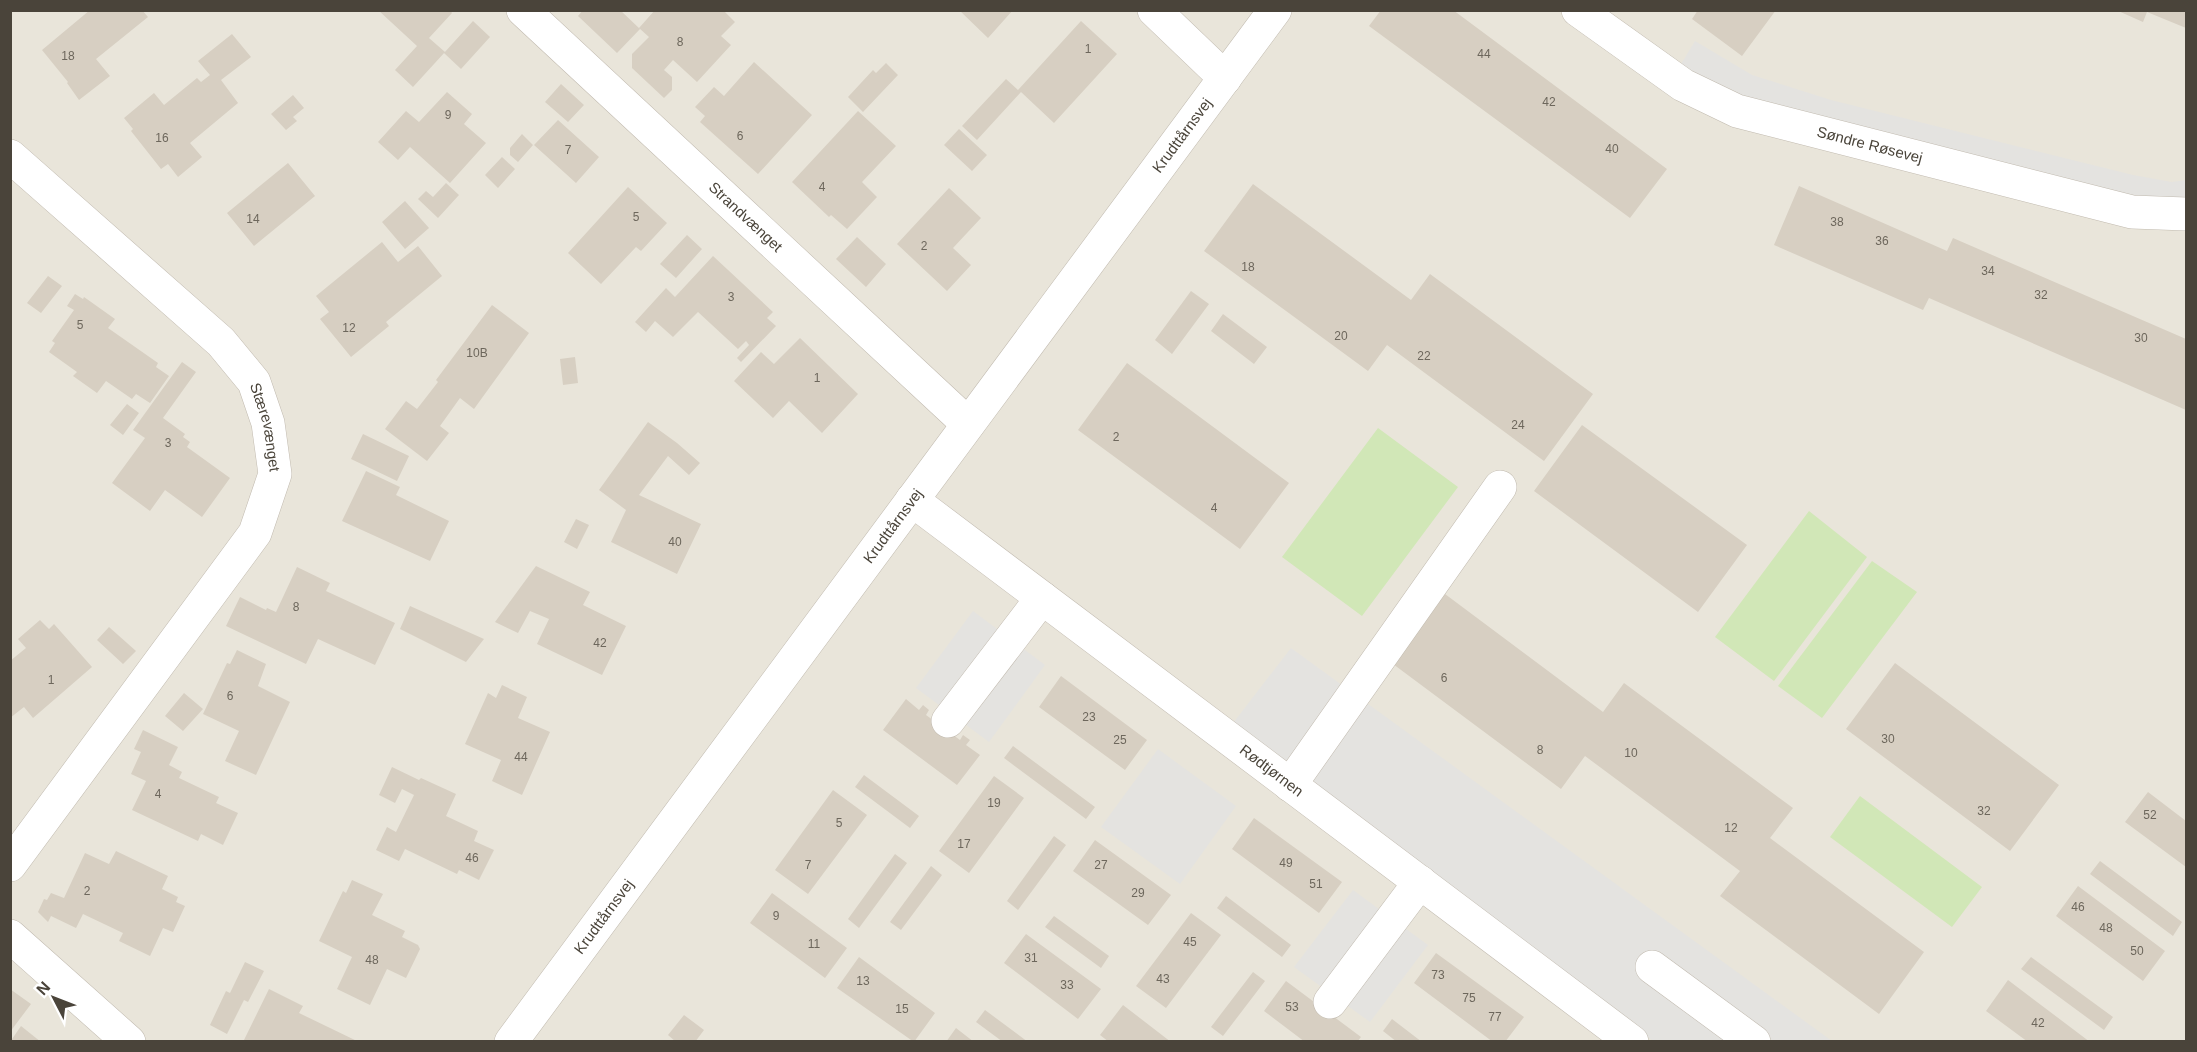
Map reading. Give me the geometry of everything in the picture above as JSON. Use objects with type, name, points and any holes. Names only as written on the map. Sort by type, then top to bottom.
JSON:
[{"type":"street","name":"Strandvænget","points":[[523,10],[968,424]]},
{"type":"street","points":[[1154,10],[1225,78]]},
{"type":"street","name":"Krudttårnsvej","points":[[511,1041],[1275,10]]},
{"type":"street","name":"Søndre Røsevej","points":[[1594,15],[1683,85],[1737,111],[2132,212],[2187,214]]},
{"type":"street","name":"Stærevænget","points":[[10,156],[221,342],[254,382],[268,423],[275,474],[255,533],[10,865]]},
{"type":"street","points":[[1290,785],[1500,487]]},
{"type":"street","name":"Rødtjørnen","points":[[912,500],[1420,882],[1596,1031],[1632,1041]]},
{"type":"street","points":[[948,721],[1042,598]]},
{"type":"street","points":[[1330,1002],[1420,882]]},
{"type":"street","points":[[10,936],[129,1041]]},
{"type":"street","points":[[1652,967],[1754,1041]]},
{"type":"shaded area","points":[[11,11],[2186,11],[2186,1041],[11,1041]]},
{"type":"shaded area","points":[[1695,41],[1752,75],[1831,100],[2133,175],[2172,182],[2186,180],[2186,212],[1669,84]]},
{"type":"shaded area","points":[[973,611],[1045,665],[989,742],[916,688]]},
{"type":"shaded area","points":[[1291,648],[1832,1041],[1653,1041],[1230,727]]},
{"type":"shaded area","points":[[1158,749],[1236,806],[1180,884],[1101,827]]},
{"type":"shaded area","points":[[1353,890],[1428,945],[1370,1022],[1294,967]]},
{"type":"green space","points":[[1378,428],[1458,487],[1362,616],[1282,557]]},
{"type":"green space","points":[[1809,511],[1867,557],[1774,681],[1715,637]]},
{"type":"green space","points":[[1872,561],[1917,592],[1822,718],[1778,686]]},
{"type":"green space","points":[[1860,796],[1982,887],[1952,927],[1830,837]]},
{"type":"building","points":[[90,10],[142,10],[148,17],[96,59],[110,76],[79,100],[68,82],[42,50]]},
{"type":"building","points":[[378,10],[450,10],[452,13],[429,38],[445,52],[413,87],[395,70],[417,46]]},
{"type":"building","points":[[583,10],[620,10],[640,29],[617,53],[578,16]]},
{"type":"building","points":[[655,10],[723,10],[735,22],[721,36],[731,45],[697,82],[673,60],[664,70],[672,77],[672,90],[664,98],[632,68],[632,54],[649,37],[639,28]]},
{"type":"building","points":[[959,10],[1013,10],[988,38]]},
{"type":"building","points":[[1381,10],[1453,10],[1667,169],[1630,218],[1369,26]]},
{"type":"building","points":[[1698,10],[1776,10],[1742,56],[1692,19]]},
{"type":"building","points":[[2116,10],[2186,10],[2186,28],[2147,12],[2143,22]]},
{"type":"building","points":[[473,21],[490,37],[461,69],[444,53]]},
{"type":"building","points":[[1081,21],[1117,54],[1054,123],[1021,92],[977,140],[962,126],[1006,79],[1018,90]]},
{"type":"building","points":[[232,34],[251,57],[221,80],[238,103],[190,143],[202,157],[178,177],[168,164],[161,169],[131,131],[133,129],[124,118],[154,93],[164,105],[197,78],[201,82],[210,75],[198,61]]},
{"type":"building","points":[[754,62],[812,115],[758,174],[700,122],[705,116],[695,107],[714,87],[724,96]]},
{"type":"building","points":[[886,63],[898,75],[863,112],[848,97],[873,70],[876,73]]},
{"type":"building","points":[[561,84],[584,105],[568,122],[545,102]]},
{"type":"building","points":[[447,92],[472,114],[464,124],[486,143],[450,183],[410,147],[398,160],[378,142],[406,111],[419,122]]},
{"type":"building","points":[[293,95],[304,108],[293,117],[297,121],[286,130],[271,114]]},
{"type":"building","points":[[858,111],[896,146],[862,182],[877,197],[847,229],[831,215],[829,217],[792,182]]},
{"type":"building","points":[[558,120],[599,157],[576,183],[534,145]]},
{"type":"building","points":[[959,129],[987,155],[972,171],[944,145]]},
{"type":"building","points":[[522,134],[533,145],[518,162],[510,155],[510,148]]},
{"type":"building","points":[[502,157],[515,169],[498,188],[485,175]]},
{"type":"building","points":[[288,163],[315,196],[254,246],[227,213]]},
{"type":"building","points":[[446,183],[459,195],[438,218],[418,199],[426,191],[433,197]]},
{"type":"building","points":[[1253,184],[1411,300],[1430,274],[1593,394],[1544,461],[1387,345],[1368,371],[1204,251]]},
{"type":"building","points":[[1799,186],[1947,251],[1953,238],[2186,339],[2186,410],[1929,298],[1923,310],[1774,245]]},
{"type":"building","points":[[628,187],[667,223],[641,251],[636,247],[601,284],[568,253]]},
{"type":"building","points":[[949,188],[981,218],[953,248],[971,265],[947,291],[897,244]]},
{"type":"building","points":[[405,201],[429,228],[405,249],[382,222]]},
{"type":"building","points":[[687,235],[702,249],[676,278],[660,264]]},
{"type":"building","points":[[857,237],[886,264],[866,287],[836,259]]},
{"type":"building","points":[[382,242],[398,262],[418,246],[442,276],[386,322],[389,326],[351,357],[320,319],[329,312],[316,296]]},
{"type":"building","points":[[713,256],[773,312],[767,318],[776,326],[741,362],[737,358],[749,345],[746,341],[738,349],[698,312],[673,337],[655,321],[646,332],[635,322],[666,288],[675,297]]},
{"type":"building","points":[[48,276],[62,286],[41,313],[27,303]]},
{"type":"building","points":[[1191,291],[1209,304],[1172,354],[1155,340]]},
{"type":"building","points":[[75,294],[83,299],[84,297],[115,319],[108,328],[158,363],[156,367],[169,376],[150,403],[136,394],[132,399],[106,381],[97,393],[73,376],[77,372],[49,352],[55,343],[52,341],[74,310],[67,306]]},
{"type":"building","points":[[492,305],[529,333],[474,409],[460,398],[440,426],[449,433],[427,461],[385,429],[406,401],[417,409]]},
{"type":"building","points":[[1223,314],[1267,347],[1254,364],[1211,331]]},
{"type":"building","points":[[800,338],[858,394],[822,433],[789,401],[773,418],[734,381],[761,352],[774,364]]},
{"type":"building","points":[[575,357],[578,383],[563,385],[560,359]]},
{"type":"building","points":[[182,362],[196,372],[163,418],[185,434],[183,437],[190,442],[187,447],[230,478],[202,517],[165,490],[150,511],[112,483],[145,438],[133,430]]},
{"type":"building","points":[[1127,363],[1289,483],[1240,549],[1078,430]]},
{"type":"building","points":[[127,404],[139,413],[123,435],[110,425]]},
{"type":"building","points":[[648,422],[700,463],[689,475],[668,456],[639,495],[701,524],[677,574],[611,542],[626,510],[599,490]]},
{"type":"building","points":[[1582,425],[1747,545],[1698,612],[1534,491]]},
{"type":"building","points":[[363,434],[409,456],[397,481],[351,459]]},
{"type":"building","points":[[366,471],[400,487],[396,495],[449,521],[430,561],[342,521]]},
{"type":"building","points":[[576,519],[589,525],[577,549],[564,542]]},
{"type":"building","points":[[536,566],[590,592],[583,605],[626,626],[602,675],[537,644],[549,619],[530,611],[518,633],[495,622]]},
{"type":"building","points":[[297,567],[330,583],[326,591],[395,623],[375,665],[318,639],[306,664],[226,626],[240,597],[266,610],[267,608],[276,612]]},
{"type":"building","points":[[1445,594],[1603,712],[1624,683],[1793,808],[1770,838],[1924,952],[1879,1014],[1720,896],[1740,871],[1585,756],[1561,789],[1393,664]]},
{"type":"building","points":[[410,606],[484,639],[466,662],[400,629]]},
{"type":"building","points":[[40,620],[49,629],[54,624],[92,667],[33,718],[24,707],[10,718],[10,661],[26,648],[18,639]]},
{"type":"building","points":[[109,627],[136,651],[123,664],[97,640]]},
{"type":"building","points":[[237,650],[266,664],[258,686],[290,702],[256,775],[225,761],[239,731],[203,714],[227,663],[230,664]]},
{"type":"building","points":[[1895,663],[2059,785],[2010,851],[1846,729]]},
{"type":"building","points":[[1061,676],[1147,740],[1125,770],[1039,707]]},
{"type":"building","points":[[502,685],[527,697],[518,718],[550,732],[522,795],[492,781],[501,760],[465,744],[488,693],[496,698]]},
{"type":"building","points":[[184,693],[203,709],[183,731],[165,716]]},
{"type":"building","points":[[906,699],[919,710],[923,705],[929,710],[926,715],[960,740],[963,735],[970,740],[966,745],[980,755],[957,785],[883,730]]},
{"type":"building","points":[[143,730],[178,747],[169,765],[182,772],[179,778],[219,797],[216,803],[238,813],[223,845],[201,834],[198,841],[132,810],[146,781],[131,774],[141,752],[134,749]]},
{"type":"building","points":[[1013,746],[1095,807],[1086,819],[1004,758]]},
{"type":"building","points":[[392,767],[456,794],[446,816],[478,831],[474,841],[494,850],[479,880],[459,870],[457,874],[405,849],[399,861],[376,850],[387,827],[396,832],[414,795],[402,789],[395,803],[379,795]]},
{"type":"building","points":[[864,775],[919,816],[910,828],[855,787]]},
{"type":"building","points":[[994,776],[1024,798],[969,873],[939,851]]},
{"type":"building","points":[[833,790],[867,815],[808,894],[775,870]]},
{"type":"building","points":[[2148,792],[2186,821],[2186,867],[2125,822]]},
{"type":"building","points":[[1254,818],[1342,882],[1319,913],[1232,849]]},
{"type":"building","points":[[1054,836],[1066,845],[1018,910],[1007,901]]},
{"type":"building","points":[[1095,840],[1171,895],[1148,925],[1073,871]]},
{"type":"building","points":[[116,851],[168,876],[162,889],[178,897],[176,902],[185,906],[173,932],[163,928],[150,956],[119,941],[123,933],[83,914],[76,928],[51,916],[48,922],[38,912],[44,899],[47,900],[51,893],[64,898],[85,853],[109,864]]},
{"type":"building","points":[[895,854],[907,863],[859,928],[848,919]]},
{"type":"building","points":[[2100,861],[2182,922],[2173,936],[2090,874]]},
{"type":"building","points":[[931,866],[942,875],[901,930],[890,922]]},
{"type":"building","points":[[352,880],[383,894],[372,915],[405,931],[402,937],[418,945],[420,949],[406,978],[387,969],[370,1005],[337,989],[352,957],[319,941],[343,891],[346,893]]},
{"type":"building","points":[[2078,886],[2165,951],[2143,981],[2056,916]]},
{"type":"building","points":[[772,893],[847,948],[825,978],[750,923]]},
{"type":"building","points":[[1226,896],[1291,945],[1282,957],[1217,908]]},
{"type":"building","points":[[1191,913],[1221,935],[1166,1008],[1136,986]]},
{"type":"building","points":[[1054,916],[1109,956],[1101,968],[1045,927]]},
{"type":"building","points":[[1026,934],[1101,989],[1078,1019],[1004,963]]},
{"type":"building","points":[[1436,953],[1524,1017],[1505,1042],[1493,1042],[1414,983]]},
{"type":"building","points":[[859,957],[935,1013],[914,1042],[837,988]]},
{"type":"building","points":[[2031,957],[2113,1017],[2104,1030],[2021,969]]},
{"type":"building","points":[[245,962],[264,971],[248,1002],[244,1000],[227,1034],[210,1025],[226,991],[230,993]]},
{"type":"building","points":[[1253,972],[1265,981],[1223,1036],[1211,1027]]},
{"type":"building","points":[[2008,980],[2090,1042],[2028,1042],[1986,1011]]},
{"type":"building","points":[[1286,981],[1361,1037],[1357,1042],[1305,1042],[1264,1011]]},
{"type":"building","points":[[10,989],[31,1004],[10,1032]]},
{"type":"building","points":[[269,989],[303,1006],[299,1013],[359,1042],[248,1042],[244,1040]]},
{"type":"building","points":[[1123,1005],[1171,1042],[1109,1042],[1100,1035]]},
{"type":"building","points":[[985,1010],[1028,1042],[1003,1042],[976,1022]]},
{"type":"building","points":[[684,1015],[704,1030],[695,1042],[676,1042],[668,1035]]},
{"type":"building","points":[[1392,1019],[1422,1042],[1397,1042],[1383,1031]]},
{"type":"building","points":[[21,1026],[41,1042],[10,1042]]},
{"type":"building","points":[[956,1028],[974,1042],[946,1042]]}]
